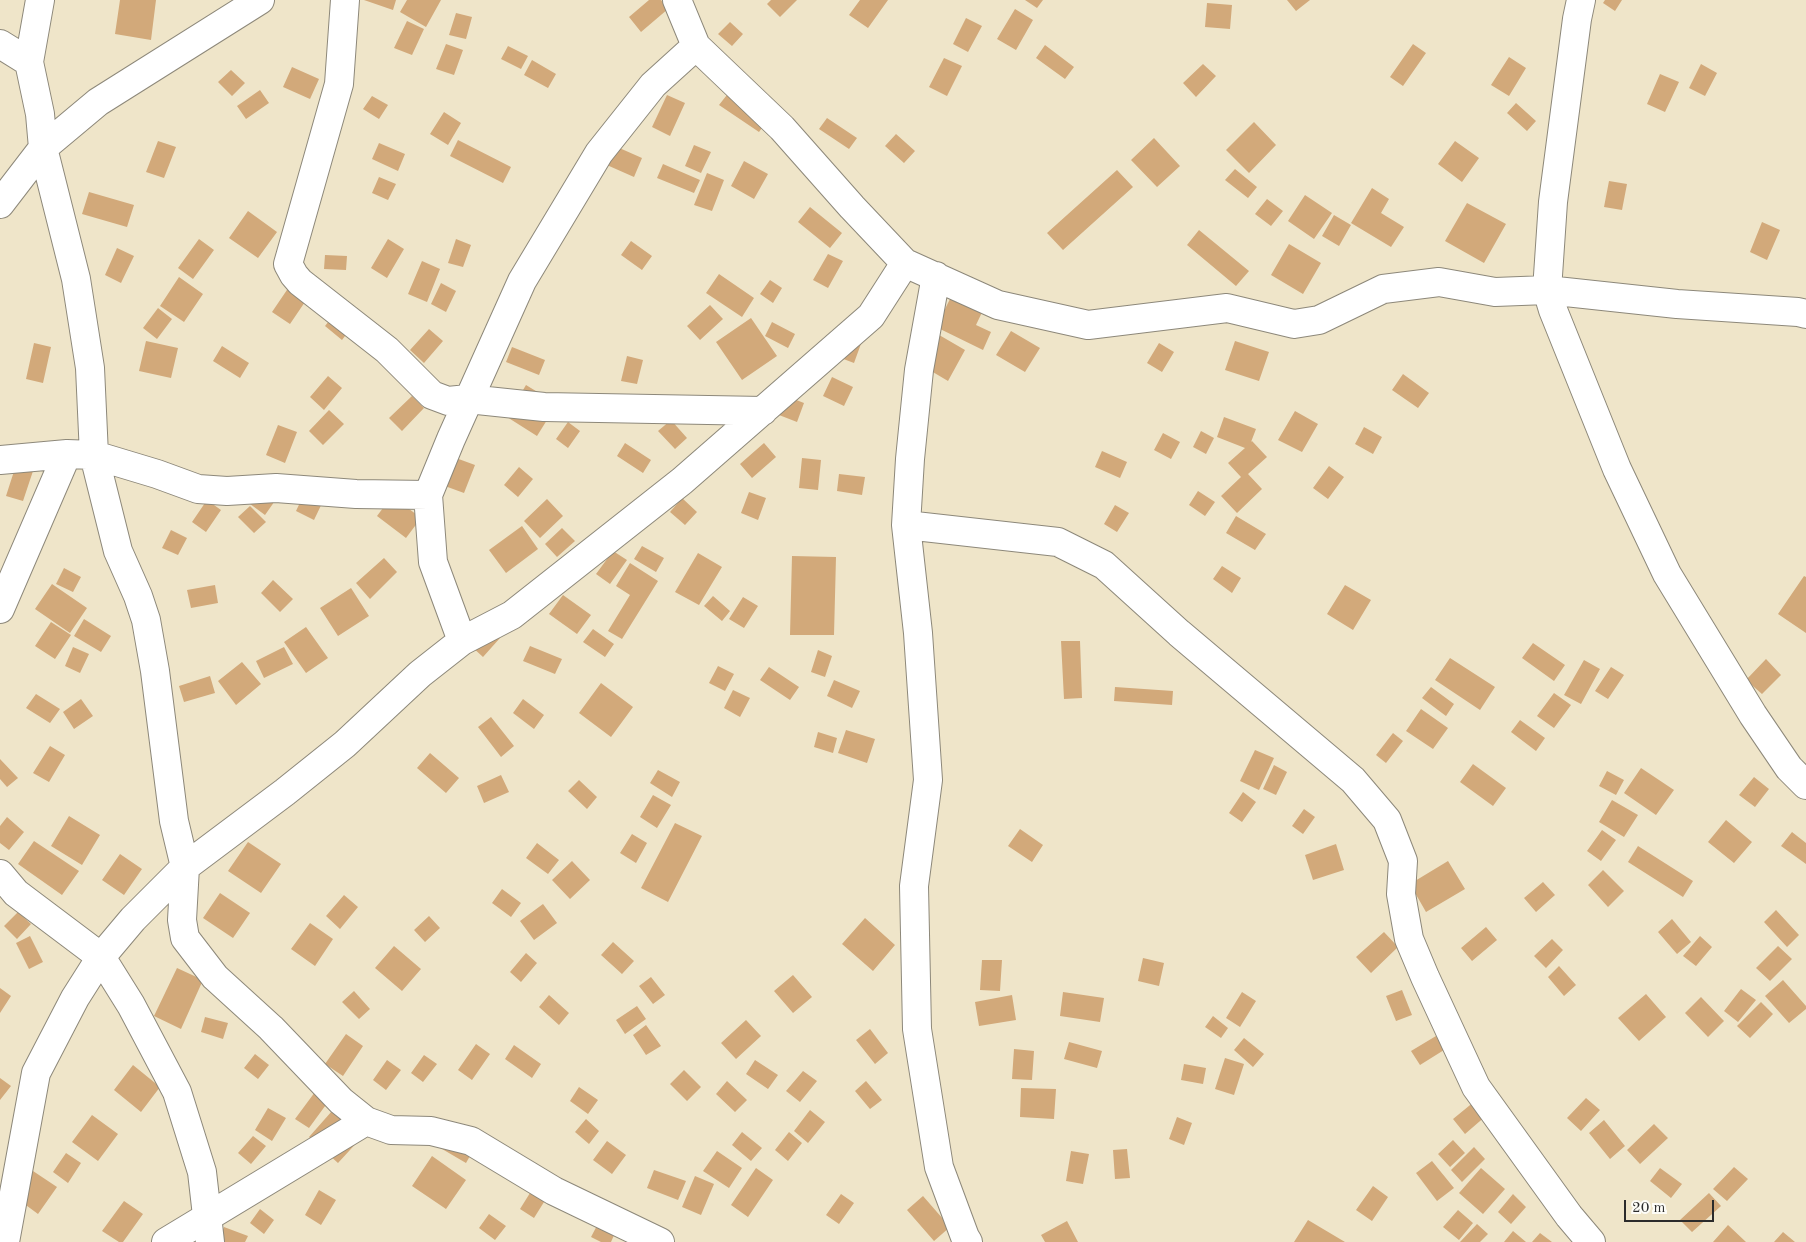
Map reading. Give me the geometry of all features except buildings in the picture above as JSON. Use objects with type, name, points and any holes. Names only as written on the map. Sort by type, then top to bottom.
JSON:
[{"type":"street","points":[[0,609],[80,454],[90,368],[76,279],[43,148],[40,114],[29,62],[40,0]]},
{"type":"street","points":[[0,204],[43,148],[98,102],[260,0]]},
{"type":"street","points":[[345,0],[338,84],[288,264],[300,282],[387,350],[432,395],[448,401],[468,399],[544,406],[763,411]]},
{"type":"street","points":[[677,0],[696,46],[782,128],[905,263],[998,305],[1088,325],[1227,308],[1294,324],[1319,320],[1383,289],[1439,282],[1495,292],[1547,290],[1677,304],[1806,314]]},
{"type":"street","points":[[1581,0],[1553,202],[1547,290],[1553,310],[1616,469],[1667,574],[1753,715],[1789,768],[1806,785]]},
{"type":"street","points":[[0,44],[29,62]]},
{"type":"street","points":[[462,641],[433,562],[428,495],[468,399],[522,280],[599,153],[653,85],[696,46]]},
{"type":"street","points":[[5,1242],[36,1074],[75,998],[101,957],[132,919],[185,867],[345,744],[420,674],[462,641],[512,615],[682,481],[871,316],[905,263]]},
{"type":"street","points":[[936,276],[919,370],[910,459],[906,525],[918,634],[928,780],[914,886],[918,1029],[939,1167],[968,1242]]},
{"type":"street","points":[[80,454],[146,620],[155,671],[174,821],[185,867],[182,920],[185,938],[215,977],[271,1028],[341,1101],[366,1121],[391,1130],[431,1131],[470,1141],[554,1191],[660,1242]]},
{"type":"street","points":[[0,460],[80,454],[157,474],[198,489],[227,491],[276,488],[356,494],[428,495]]},
{"type":"street","points":[[906,525],[1058,542],[1104,564],[1179,633],[1353,780],[1387,820],[1403,861],[1401,894],[1410,939],[1425,977],[1476,1087],[1569,1216],[1591,1242]]},
{"type":"street","points":[[0,874],[16,893],[101,957],[131,1005],[177,1092],[202,1172],[209,1230]]},
{"type":"street","points":[[166,1242],[209,1230],[366,1121]]}]
